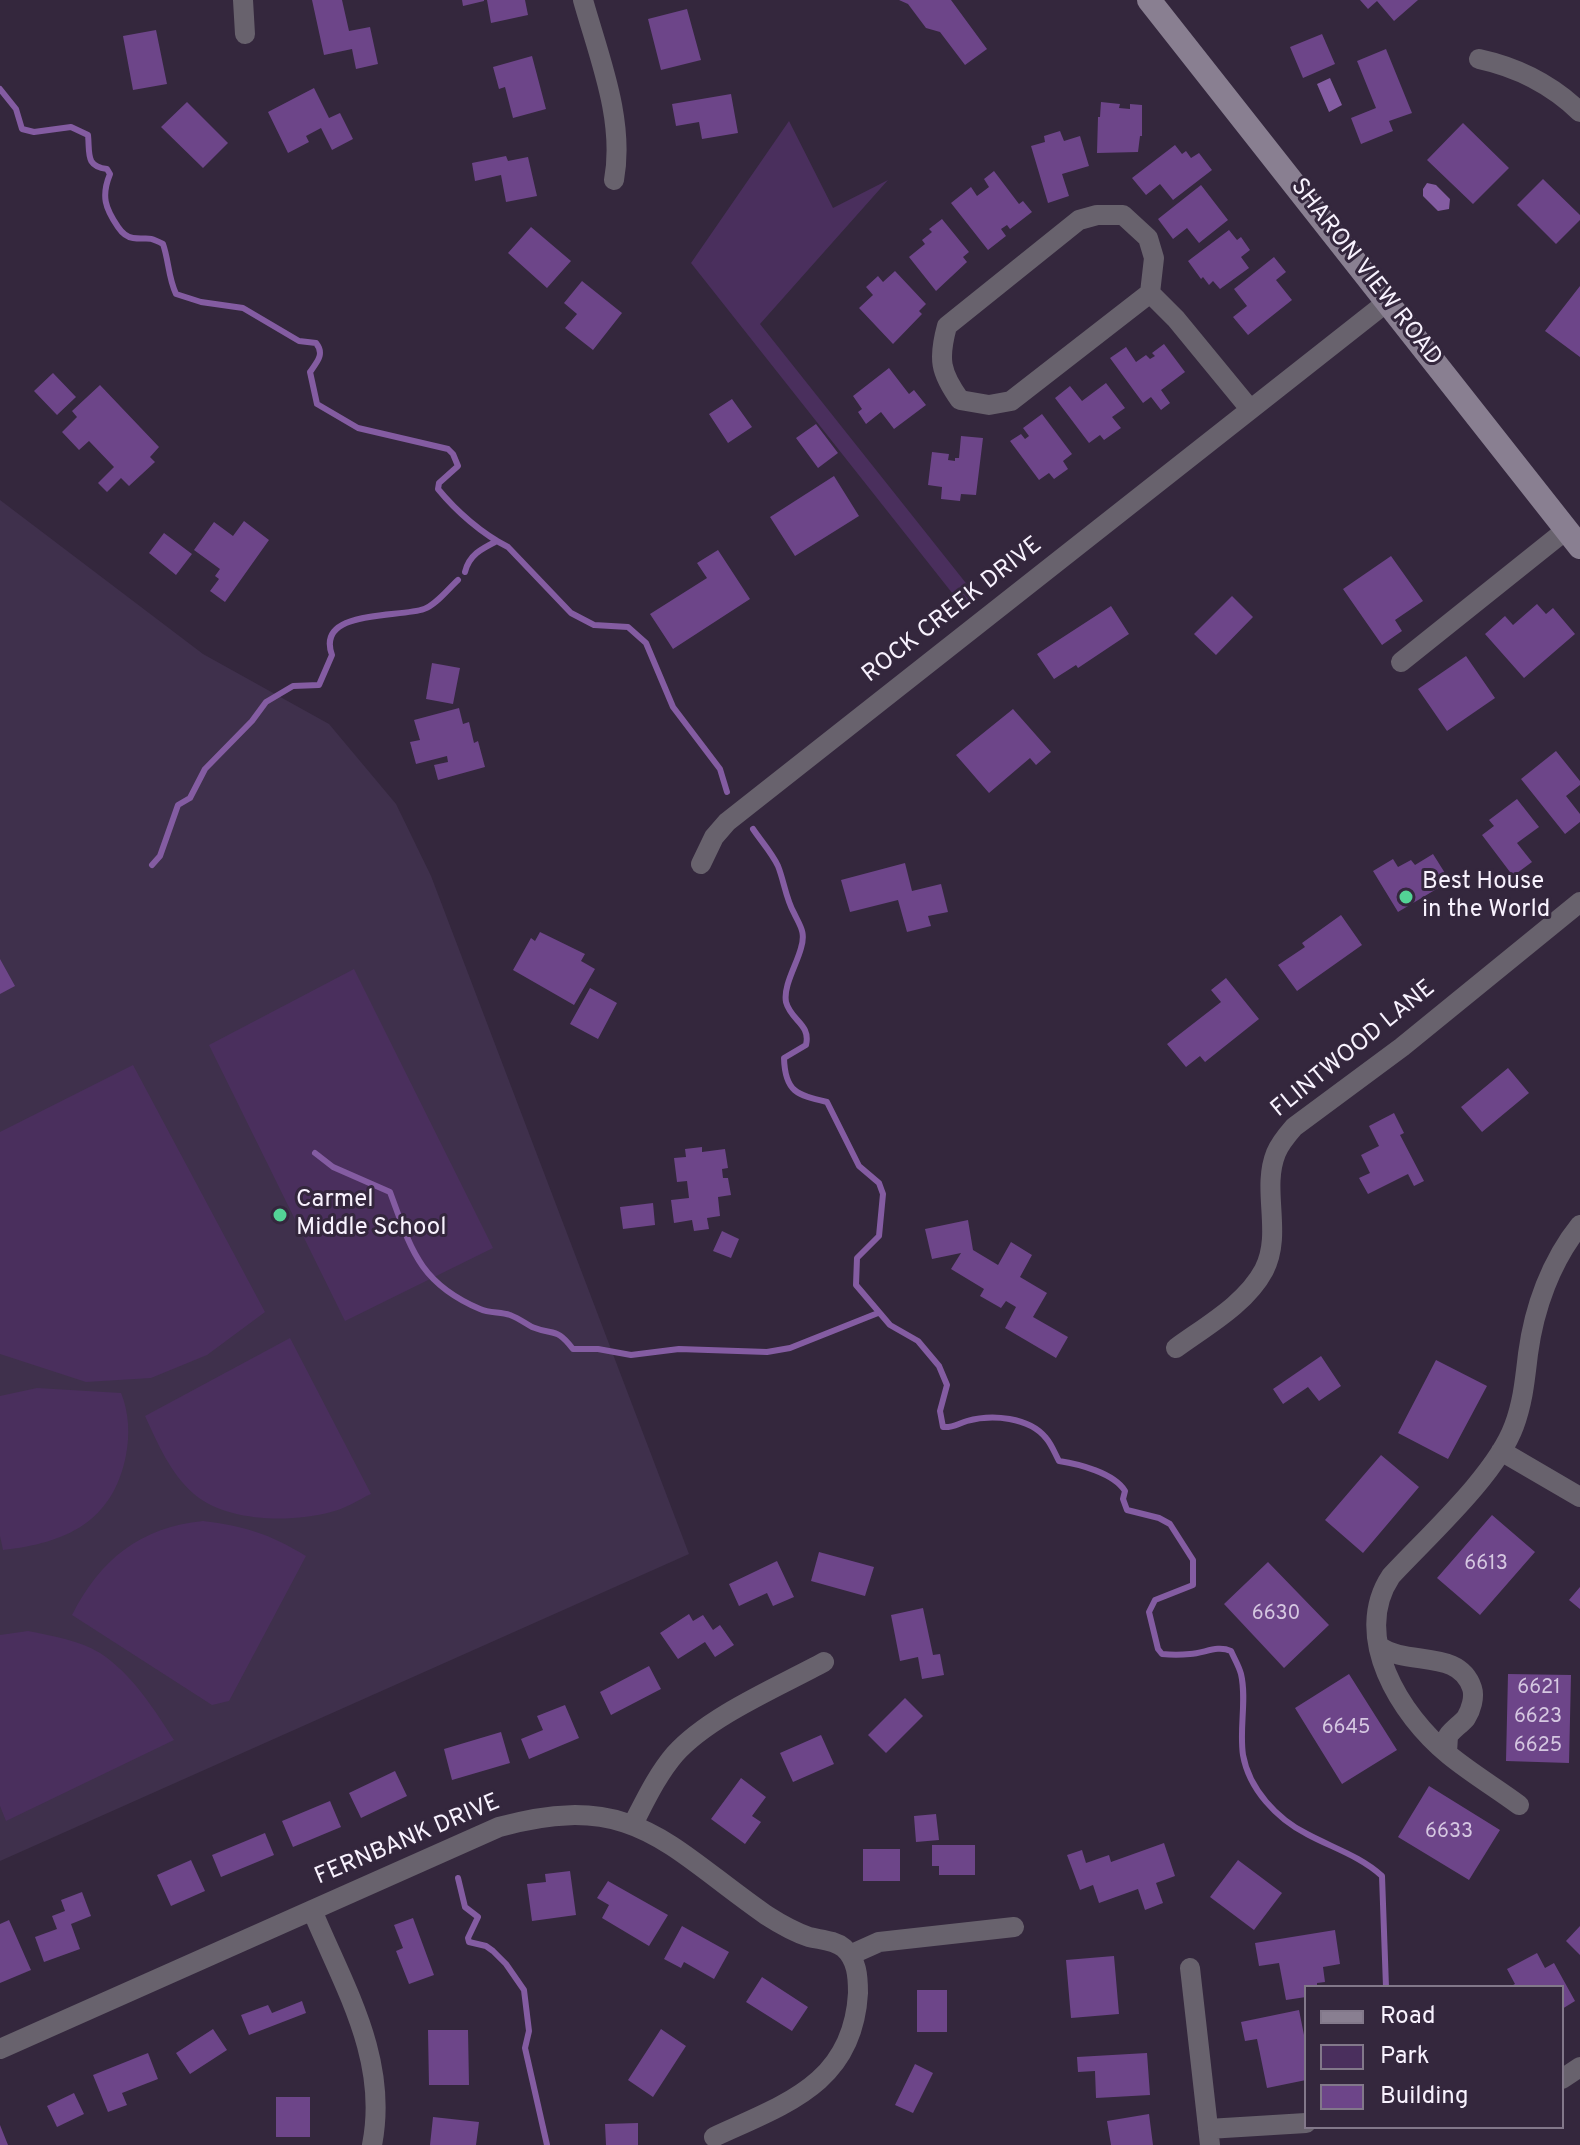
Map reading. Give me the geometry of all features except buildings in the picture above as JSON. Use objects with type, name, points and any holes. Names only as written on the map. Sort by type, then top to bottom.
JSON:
[{"type":"street","points":[[243,0],[245,34]]},
{"type":"street","points":[[583,0],[616,129],[618,159],[614,180]]},
{"type":"street","name":"SHARON VIEW ROAD","points":[[1149,0],[1573,538]]},
{"type":"street","points":[[1479,59],[1510,67],[1536,80],[1580,112]]},
{"type":"street","points":[[1097,215],[1123,215],[1148,238],[1154,258],[1150,293],[1011,401],[989,405],[960,400],[949,384],[940,353],[947,326],[1079,220],[1097,215]]},
{"type":"street","points":[[1150,293],[1176,319],[1250,409]]},
{"type":"street","name":"ROCK CREEK DRIVE","points":[[701,864],[714,837],[727,822],[1387,302]]},
{"type":"street","points":[[1401,662],[1573,538]]},
{"type":"street","name":"FLINTWOOD LANE","points":[[1176,1348],[1249,1291],[1264,1269],[1273,1236],[1273,1162],[1281,1143],[1294,1127],[1402,1047],[1580,902]]},
{"type":"street","points":[[1519,1805],[1447,1753],[1406,1707],[1386,1671],[1375,1619],[1384,1587],[1491,1468],[1501,1451],[1524,1395],[1528,1352],[1544,1291],[1556,1263],[1580,1225]]},
{"type":"street","points":[[1501,1451],[1580,1497]]},
{"type":"street","points":[[1379,1646],[1388,1653],[1451,1664],[1464,1672],[1473,1689],[1472,1705],[1465,1719],[1448,1736],[1447,1753]]},
{"type":"street","points":[[633,1824],[658,1777],[695,1735],[824,1662]]},
{"type":"street","name":"FERNBANK DRIVE","points":[[0,2049],[499,1827],[529,1819],[578,1815],[633,1824],[673,1845],[766,1915],[790,1929],[836,1943],[850,1955]]},
{"type":"street","points":[[312,1910],[369,2047],[377,2103],[372,2145]]},
{"type":"street","points":[[714,2137],[777,2108],[813,2087],[838,2058],[850,2035],[857,2011],[857,1971],[850,1955],[879,1942],[1014,1927]]},
{"type":"street","points":[[1190,1968],[1209,2137],[1304,2123]]},
{"type":"shaded area","points":[[1330,78],[1342,105],[1329,112],[1317,84]]},
{"type":"shaded area","points":[[1427,183],[1436,185],[1450,199],[1449,209],[1438,211],[1423,196]]},
{"type":"shaded area","name":"Carmel Middle School","points":[[0,500],[203,654],[329,724],[396,804],[431,876],[689,1554],[0,1861]]},
{"type":"green space","points":[[789,121],[833,208],[888,180],[760,324],[977,597],[964,608],[691,263]]},
{"type":"green space","points":[[354,969],[493,1248],[345,1321],[209,1045]]},
{"type":"green space","points":[[133,1065],[265,1312],[207,1355],[151,1378],[86,1382],[0,1354],[0,1132]]},
{"type":"green space","points":[[290,1338],[371,1494],[336,1511],[279,1519],[241,1515],[207,1503],[178,1477],[145,1416]]},
{"type":"green space","points":[[37,1388],[121,1393],[128,1424],[126,1455],[120,1478],[110,1497],[98,1513],[83,1525],[47,1542],[3,1550],[0,1536],[0,1396]]},
{"type":"green space","points":[[203,1521],[257,1532],[306,1556],[229,1701],[212,1705],[72,1615],[95,1578],[124,1550],[160,1530]]},
{"type":"green space","points":[[28,1631],[83,1645],[112,1661],[142,1693],[174,1740],[6,1821],[0,1806],[0,1635]]},
{"type":"waterway","points":[[0,89],[16,109],[22,129],[34,132],[71,127],[88,135],[92,162],[107,169],[110,174],[105,195],[110,214],[126,236],[163,244],[176,294],[201,302],[243,308],[299,341],[316,343],[320,354],[310,372],[317,404],[358,428],[448,449],[458,466],[439,483],[438,489],[470,521],[508,547],[571,613],[594,625],[628,627],[646,643],[673,707],[720,769],[727,792]]},
{"type":"waterway","points":[[465,572],[473,557],[497,541]]},
{"type":"waterway","points":[[152,865],[160,856],[178,805],[190,798],[205,769],[252,721],[266,702],[293,686],[319,685],[332,655],[330,640],[336,630],[362,618],[424,609],[458,580]]},
{"type":"waterway","points":[[753,829],[778,866],[803,933],[801,948],[788,982],[786,1002],[807,1038],[806,1045],[784,1058],[787,1078],[800,1094],[827,1102],[859,1166],[879,1183],[883,1194],[879,1236],[857,1258],[856,1285],[890,1325],[918,1341],[939,1366],[947,1385],[940,1411],[943,1427],[988,1418],[1010,1419],[1030,1426],[1046,1438],[1059,1461],[1095,1470],[1120,1485],[1125,1491],[1123,1499],[1127,1510],[1170,1524],[1193,1560],[1193,1585],[1155,1600],[1149,1612],[1158,1649],[1162,1654],[1172,1655],[1216,1649],[1231,1651],[1243,1684],[1243,1755],[1258,1791],[1275,1811],[1296,1828],[1355,1858],[1382,1876],[1386,1985]]},
{"type":"waterway","points":[[315,1153],[333,1167],[390,1192],[404,1231],[420,1262],[443,1288],[480,1309],[510,1315],[532,1327],[559,1335],[573,1349],[598,1349],[631,1355],[679,1349],[767,1352],[790,1348],[878,1313]]},
{"type":"waterway","points":[[458,1878],[465,1907],[478,1917],[469,1942],[493,1951],[524,1990],[529,2031],[525,2048],[547,2145]]},
{"type":"place","name":"Best House in the World","points":[[1406,897]]},
{"type":"place","name":"Carmel Middle School","points":[[280,1215]]}]
